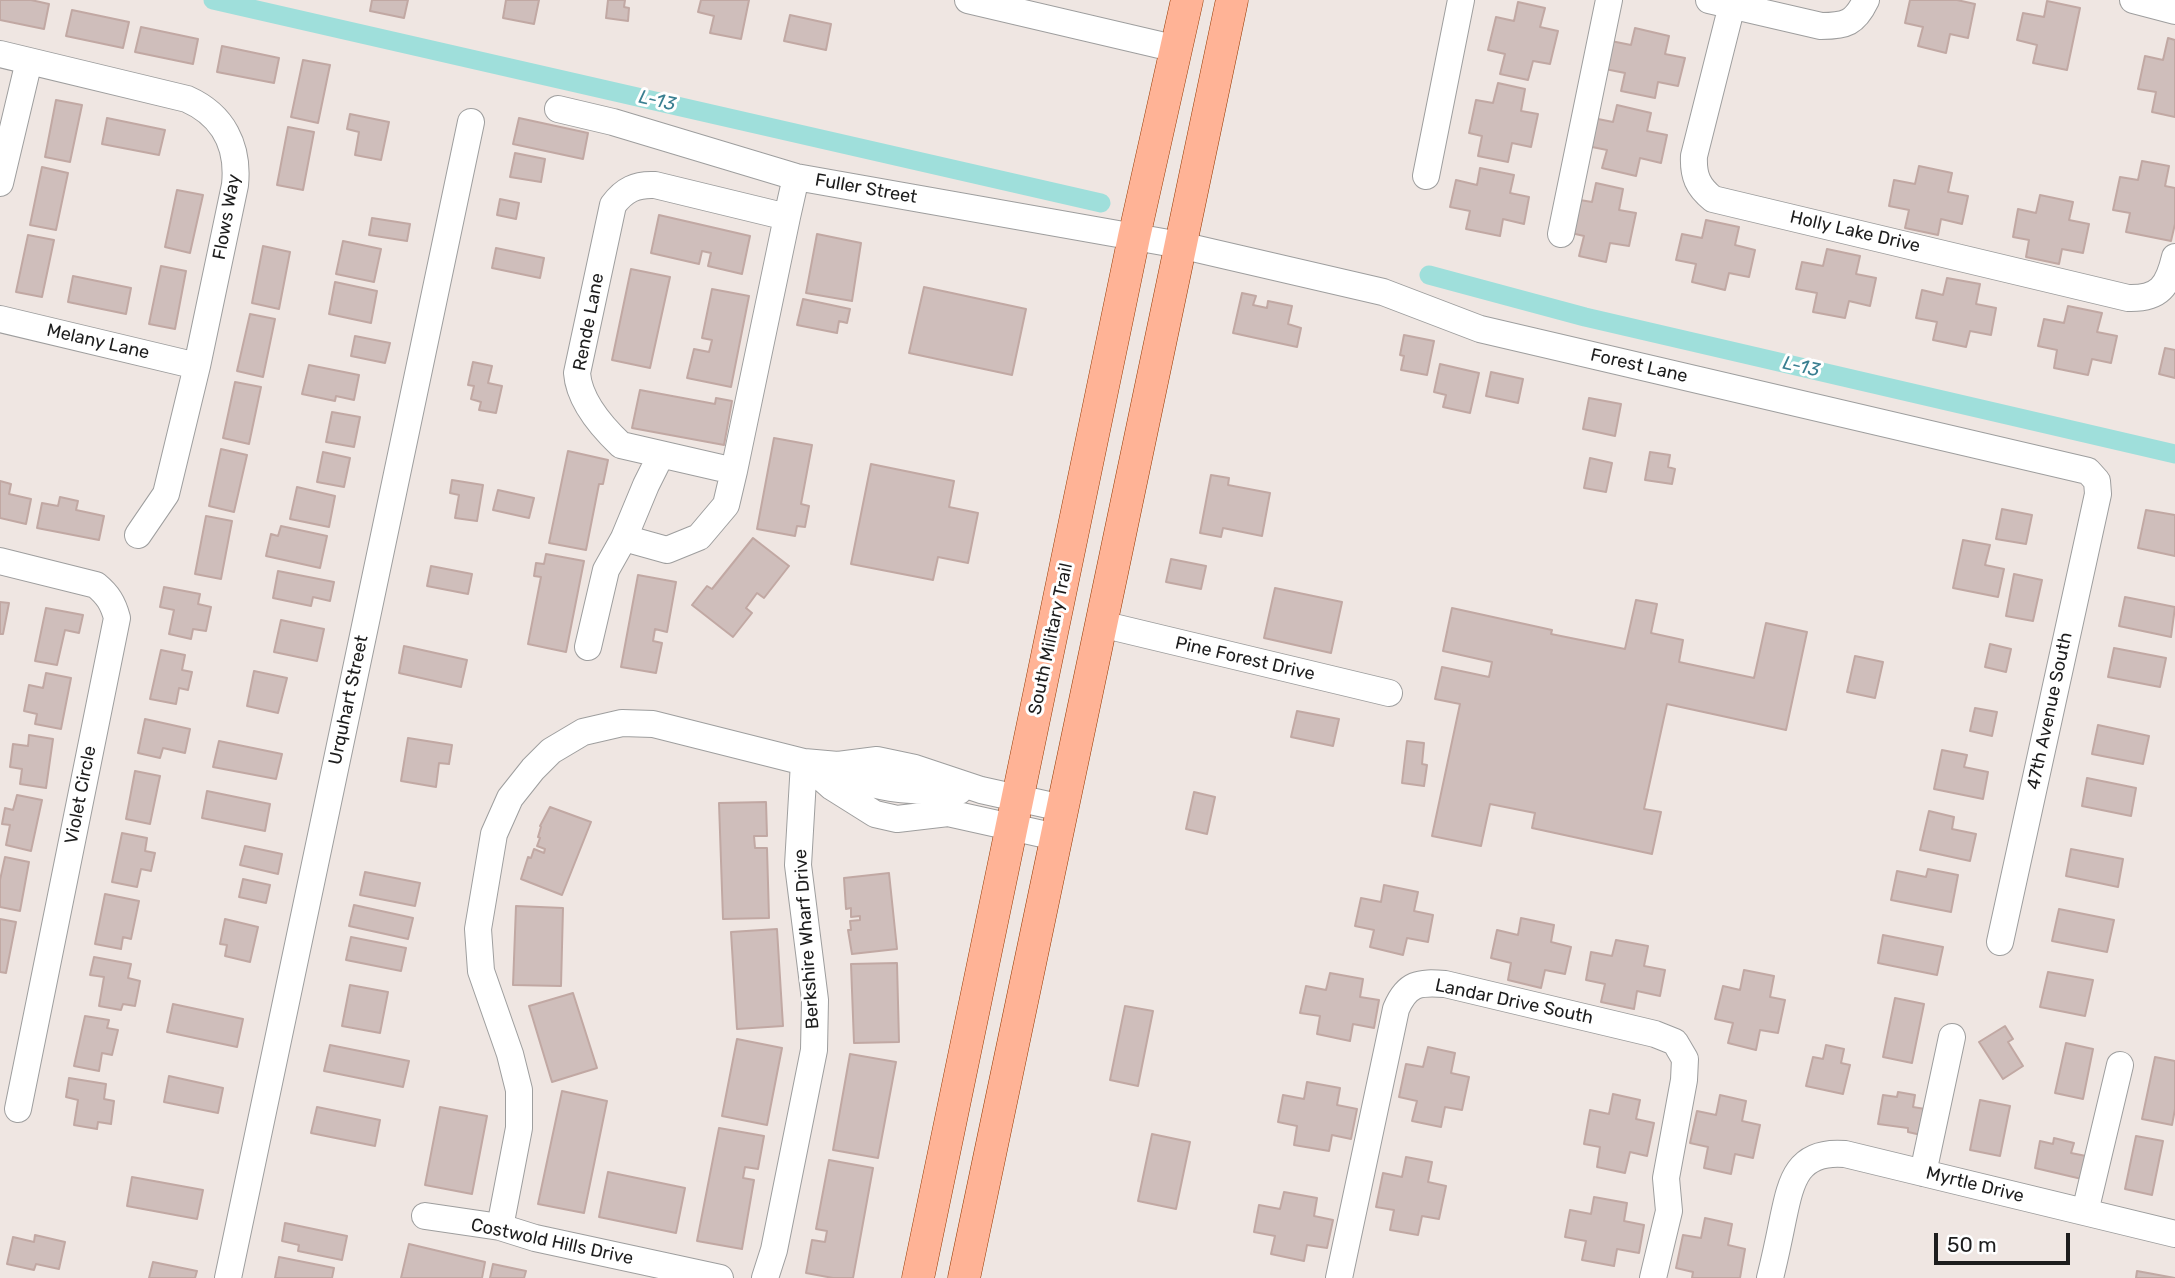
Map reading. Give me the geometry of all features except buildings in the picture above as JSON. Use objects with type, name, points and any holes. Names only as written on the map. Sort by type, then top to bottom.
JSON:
[{"type":"main road","name":"South Military Trail","points":[[918,1278],[1134,237],[1187,0]]},
{"type":"main road","points":[[964,1278],[1232,0]]},
{"type":"street","points":[[968,0],[1177,49]]},
{"type":"street","points":[[1426,176],[1461,0]]},
{"type":"street","points":[[1561,234],[1609,0]]},
{"type":"street","name":"Holly Lake Drive","points":[[1866,0],[1860,12],[1840,26],[1821,26],[1720,3],[1694,156],[1696,181],[1703,191],[1713,199],[2128,298],[2153,295],[2163,288],[2170,277],[2175,257]]},
{"type":"street","points":[[2133,0],[2175,11]]},
{"type":"street","name":"Flows Way","points":[[0,54],[187,99],[210,112],[227,133],[236,158],[235,185],[197,366],[166,494],[138,535]]},
{"type":"street","points":[[0,183],[29,61]]},
{"type":"street","name":"Fuller Street","points":[[558,109],[613,122],[796,177],[1180,245]]},
{"type":"street","name":"Urquhart Street","points":[[228,1278],[471,122]]},
{"type":"street","points":[[624,538],[667,550],[699,537],[726,505],[796,177]]},
{"type":"street","name":"Rende Lane","points":[[734,471],[621,445],[583,398],[578,387],[579,360],[613,205],[620,195],[630,188],[643,184],[655,185],[788,217]]},
{"type":"street","name":"Forest Lane","points":[[1180,245],[1383,292],[1480,329],[2088,471],[2096,481]]},
{"type":"street","name":"Melany Lane","points":[[0,319],[197,366]]},
{"type":"street","points":[[588,647],[606,570],[624,538],[661,455]]},
{"type":"street","name":"47th Avenue South","points":[[2000,942],[2098,494],[2096,481]]},
{"type":"street","name":"Violet Circle","points":[[0,561],[96,585],[107,594],[117,618],[19,1109]]},
{"type":"street","name":"Pine Forest Drive","points":[[1101,624],[1389,693]]},
{"type":"street","points":[[500,1227],[519,1128],[519,1090],[510,1054],[481,971],[478,929],[494,834],[510,798],[551,751],[583,732],[622,723],[653,724],[804,762],[838,765],[877,760],[915,768],[981,790],[1015,812]]},
{"type":"street","points":[[804,762],[832,787],[858,790],[884,786],[919,791],[981,790]]},
{"type":"street","name":"Berkshire Wharf Drive","points":[[765,1278],[774,1251],[814,1050],[815,1000],[798,865],[804,762]]},
{"type":"street","points":[[838,765],[875,814],[897,819],[948,813],[1015,812],[1059,822]]},
{"type":"street","name":"Landar Drive South","points":[[1339,1278],[1396,1009],[1401,997],[1410,987],[1423,983],[1445,984],[1655,1034],[1675,1042],[1685,1059],[1684,1080],[1665,1178],[1669,1211],[1653,1278]]},
{"type":"street","points":[[1923,1173],[1952,1037]]},
{"type":"street","points":[[2085,1212],[2120,1065]]},
{"type":"street","name":"Myrtle Drive","points":[[1770,1278],[1789,1189],[1796,1173],[1805,1163],[1817,1156],[1831,1153],[1845,1154],[2175,1234]]},
{"type":"street","name":"Costwold Hills Drive","points":[[425,1216],[500,1227],[535,1238],[720,1278]]},
{"type":"waterway","name":"L-13","points":[[213,0],[1101,203]]},
{"type":"waterway","name":"L-13","points":[[1429,275],[1585,317],[2175,454]]}]
